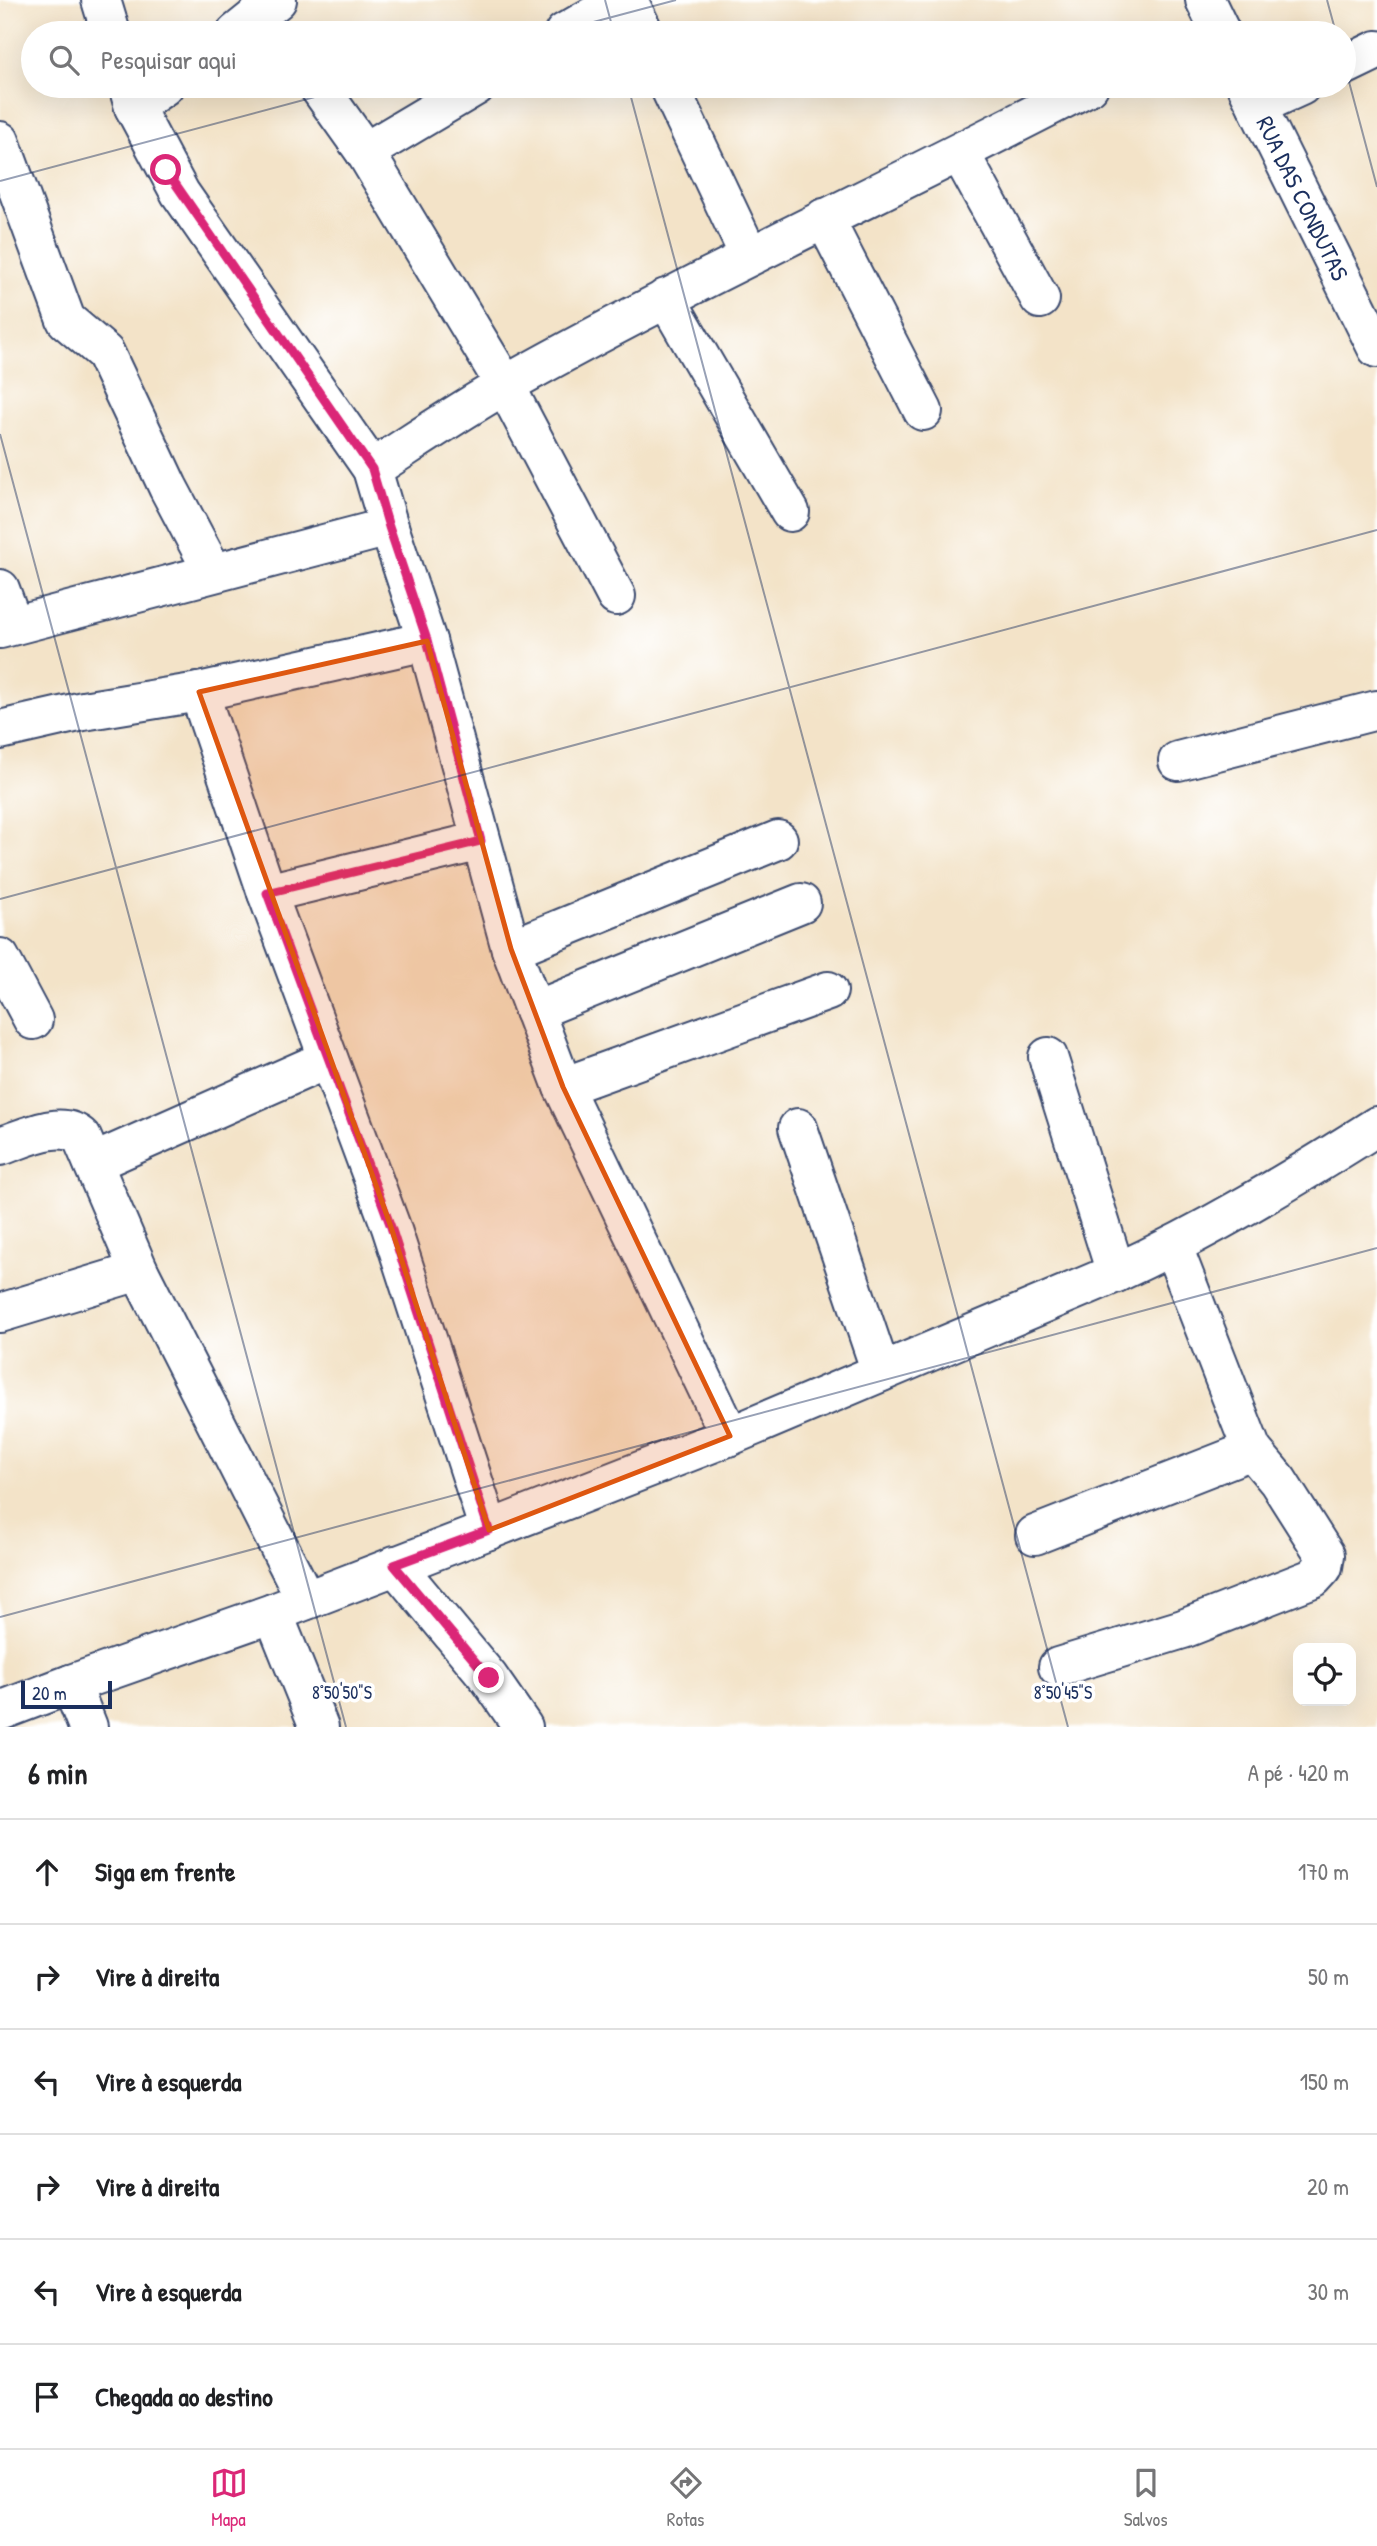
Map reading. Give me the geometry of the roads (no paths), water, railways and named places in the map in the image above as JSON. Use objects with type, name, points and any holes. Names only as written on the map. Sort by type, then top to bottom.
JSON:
[{"type":"street","points":[[101,0],[107,21]]},
{"type":"street","points":[[224,0],[232,21]]},
{"type":"street","points":[[585,21],[621,0]]},
{"type":"street","points":[[628,0],[638,21]]},
{"type":"street","points":[[1356,60],[1377,50]]},
{"type":"street","points":[[144,98],[180,193],[372,469],[427,640],[511,949],[563,1087],[730,1436]]},
{"type":"street","points":[[327,98],[365,152],[505,385],[616,596]]},
{"type":"street","points":[[365,152],[456,98]]},
{"type":"street","points":[[675,98],[749,255]]},
{"type":"street","points":[[372,469],[505,385],[666,298],[1066,98]]},
{"type":"street","name":"RUA DAS CONDUTAS","points":[[1253,98],[1377,348]]},
{"type":"street","points":[[0,141],[66,320],[105,353],[213,572]]},
{"type":"street","points":[[960,153],[1041,299]]},
{"type":"street","points":[[824,218],[923,411]]},
{"type":"street","points":[[666,298],[790,512]]},
{"type":"street","points":[[0,589],[7,627],[389,527]]},
{"type":"street","points":[[0,730],[83,711],[199,692],[427,640]]},
{"type":"street","points":[[199,692],[267,893],[391,1227],[489,1530]]},
{"type":"street","points":[[1178,761],[1377,710]]},
{"type":"street","points":[[511,949],[779,840]]},
{"type":"street","points":[[267,893],[481,841]]},
{"type":"street","points":[[534,1011],[800,903]]},
{"type":"street","points":[[0,958],[33,1020]]},
{"type":"street","points":[[563,1087],[828,991]]},
{"type":"street","points":[[1048,1057],[1116,1273]]},
{"type":"street","points":[[93,1163],[327,1059]]},
{"type":"street","points":[[0,1711],[290,1607],[730,1436],[1116,1273],[1173,1247],[1271,1193],[1377,1126]]},
{"type":"street","points":[[798,1128],[881,1372]]},
{"type":"street","points":[[0,1146],[60,1129],[75,1132],[82,1138],[290,1607],[319,1727]]},
{"type":"street","points":[[1058,1667],[1195,1624],[1313,1578],[1322,1567],[1325,1555],[1278,1481],[1252,1450],[1173,1247]]},
{"type":"street","points":[[0,1313],[139,1271]]},
{"type":"street","points":[[1035,1535],[1252,1450]]},
{"type":"street","points":[[394,1565],[489,1678],[523,1727]]},
{"type":"street","points":[[71,1684],[88,1727]]}]
